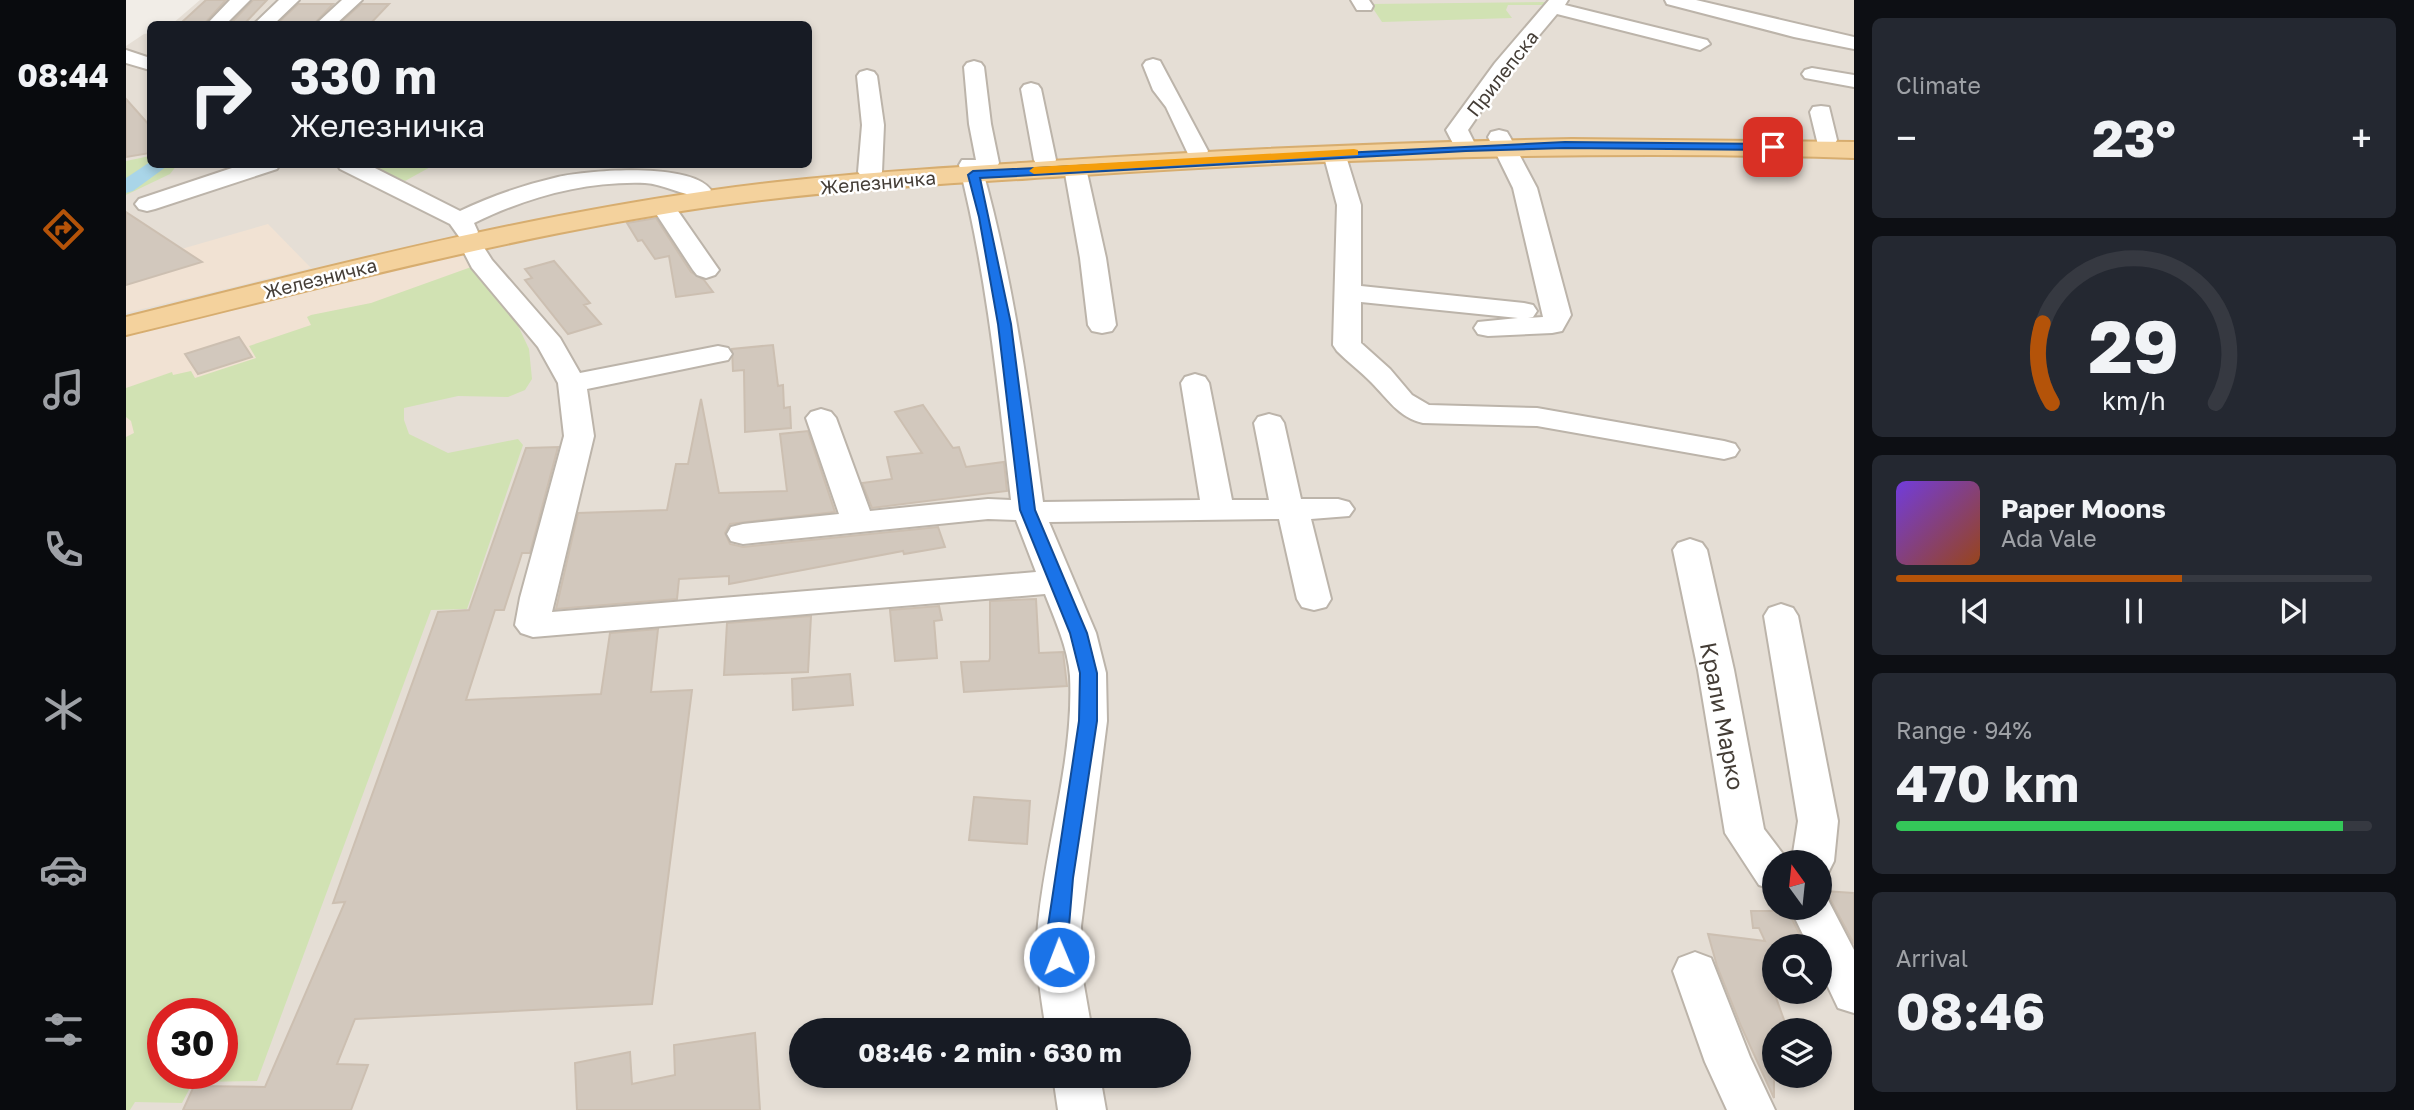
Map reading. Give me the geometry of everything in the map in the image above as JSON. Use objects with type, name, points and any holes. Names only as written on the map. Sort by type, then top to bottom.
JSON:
[{"type":"main road","name":"Железничка","points":[[126,326],[465,231],[1045,160],[1197,151],[1657,136],[1854,141]]},
{"type":"main road","name":"Железничка","points":[[1503,142],[1854,150]]},
{"type":"main road","name":"Железничка","points":[[126,313],[465,231],[699,190],[870,172],[1075,168],[1463,143]]},
{"type":"street","points":[[219,21],[241,0]]},
{"type":"street","points":[[266,21],[290,0]]},
{"type":"street","points":[[329,21],[353,0]]},
{"type":"street","points":[[1674,0],[1794,31],[1854,43]]},
{"type":"street","points":[[1556,4],[1700,44]]},
{"type":"street","name":"Прилепска","points":[[1463,143],[1457,130],[1502,67],[1556,4]]},
{"type":"street","points":[[126,56],[147,63]]},
{"type":"street","points":[[1153,65],[1163,90],[1176,106],[1197,151]]},
{"type":"street","points":[[974,67],[980,124],[977,168],[1005,324],[1028,511],[1078,633],[1088,673],[1088,721],[1059,926],[1060,974],[1067,1018]]},
{"type":"street","points":[[1812,74],[1854,81]]},
{"type":"street","points":[[867,75],[873,125],[870,172]]},
{"type":"street","points":[[1031,89],[1045,160]]},
{"type":"street","points":[[1821,112],[1826,140]]},
{"type":"street","points":[[1488,328],[1552,325],[1558,315],[1525,188],[1503,142]]},
{"type":"street","points":[[1334,153],[1349,205],[1347,345],[1380,375],[1402,401],[1423,414],[1537,417],[1724,450]]},
{"type":"street","points":[[147,204],[257,168]]},
{"type":"street","points":[[355,168],[465,231],[481,263],[550,344],[572,383],[579,436],[537,598],[533,625],[1055,582]]},
{"type":"street","points":[[1075,168],[1093,258],[1102,325]]},
{"type":"street","points":[[465,231],[498,202],[562,183],[588,172],[651,170],[699,190]]},
{"type":"street","points":[[663,206],[706,270]]},
{"type":"street","points":[[1349,293],[1558,315]]},
{"type":"street","points":[[1195,383],[1218,510]]},
{"type":"street","points":[[821,418],[858,522]]},
{"type":"street","points":[[1269,423],[1314,599]]},
{"type":"street","points":[[743,534],[988,509],[1338,509]]},
{"type":"street","name":"Крали Марко","points":[[1690,550],[1716,670],[1745,832],[1762,856]]},
{"type":"street","points":[[1780,616],[1818,821],[1814,850]]},
{"type":"street","points":[[1817,920],[1854,994]]},
{"type":"street","points":[[1695,971],[1728,1062],[1751,1110]]},
{"type":"street","points":[[1078,1088],[1082,1110]]},
{"type":"lane","points":[[572,383],[718,354]]},
{"type":"shaded area","points":[[200,0],[1854,0],[1854,1110],[126,1110],[126,46],[147,34],[147,168],[812,168],[812,21],[176,21]]},
{"type":"shaded area","points":[[268,224],[311,268],[126,313],[126,265]]},
{"type":"shaded area","points":[[470,241],[481,263],[126,437],[126,326]]},
{"type":"green space","points":[[1549,2],[1546,5],[1508,5],[1506,10],[1512,18],[1382,22],[1370,4]]},
{"type":"green space","points":[[147,157],[147,168],[175,168],[170,174],[126,195],[126,161]]},
{"type":"green space","points":[[377,168],[429,168],[405,181]]},
{"type":"green space","points":[[474,266],[498,291],[496,297],[514,317],[529,349],[532,379],[525,390],[508,397],[458,396],[404,408],[404,420],[409,434],[448,453],[518,439],[523,445],[467,609],[431,610],[257,1081],[238,1081],[238,998],[147,998],[147,1089],[189,1089],[182,1103],[135,1102],[130,1110],[126,1110],[126,437],[134,433],[131,421],[126,417],[126,388],[172,372],[173,375],[191,371],[195,378],[256,358],[249,346],[311,325],[307,317],[371,303]]},
{"type":"building","points":[[206,0],[226,0],[207,21],[183,21]]},
{"type":"building","points":[[253,0],[267,0],[247,21],[233,21]]},
{"type":"building","points":[[298,4],[333,4],[317,21],[280,21]]},
{"type":"building","points":[[361,4],[389,4],[373,21],[342,21]]},
{"type":"building","points":[[126,99],[147,123],[147,154],[126,157]]},
{"type":"building","points":[[126,212],[202,262],[126,285]]},
{"type":"building","points":[[656,218],[691,272],[704,280],[713,292],[676,297],[669,256],[655,259],[642,240],[638,241],[627,223]]},
{"type":"building","points":[[554,261],[590,303],[584,305],[601,324],[568,334],[525,280],[532,278],[525,269]]},
{"type":"building","points":[[239,337],[252,357],[198,374],[185,354]]},
{"type":"building","points":[[773,345],[778,386],[783,385],[784,408],[790,407],[791,428],[745,432],[744,370],[733,371],[732,349]]},
{"type":"building","points":[[701,399],[719,493],[787,491],[780,434],[808,431],[835,512],[730,524],[725,533],[730,544],[743,547],[938,527],[945,547],[904,554],[903,551],[729,584],[729,576],[679,579],[677,599],[556,609],[578,513],[667,510],[676,464],[688,464]]},
{"type":"building","points":[[923,405],[953,448],[959,447],[966,467],[1004,462],[1007,491],[872,508],[862,483],[892,479],[887,457],[922,453],[895,412]]},
{"type":"building","points":[[558,447],[530,553],[522,553],[504,610],[495,610],[466,700],[601,694],[610,633],[658,629],[651,692],[692,690],[652,1004],[355,1019],[337,1064],[368,1065],[351,1110],[183,1110],[193,1089],[265,1087],[345,902],[333,903],[438,612],[469,610],[526,448]]},
{"type":"building","points":[[1036,599],[1039,653],[1063,652],[1067,686],[964,692],[961,662],[989,661],[990,658],[990,601]]},
{"type":"building","points":[[939,606],[942,620],[934,621],[937,658],[895,661],[890,610]]},
{"type":"building","points":[[811,616],[808,672],[724,675],[727,623]]},
{"type":"building","points":[[850,674],[853,705],[793,710],[792,679]]},
{"type":"building","points":[[974,797],[1030,801],[1027,844],[969,840]]},
{"type":"building","points":[[1832,892],[1854,893],[1854,944],[1832,903]]},
{"type":"building","points":[[1751,911],[1762,911],[1762,920],[1792,920],[1800,934],[1762,934],[1759,928],[1753,928]]},
{"type":"building","points":[[1708,934],[1762,941],[1762,1004],[1778,1004],[1783,1018],[1762,1018],[1762,1072],[1717,966]]},
{"type":"building","points":[[755,1033],[760,1110],[577,1110],[575,1063],[630,1052],[632,1084],[675,1075],[674,1045]]},
{"type":"waterway","points":[[126,187],[155,168]]},
{"type":"slow traffic","points":[[1034,171],[1354,153]]},
{"type":"route","points":[[1059,957],[1063,878],[1088,721],[1088,673],[1078,633],[1055,582],[1028,510],[1005,324],[973,175],[1163,162],[1466,148],[1565,145],[1773,147]]}]
